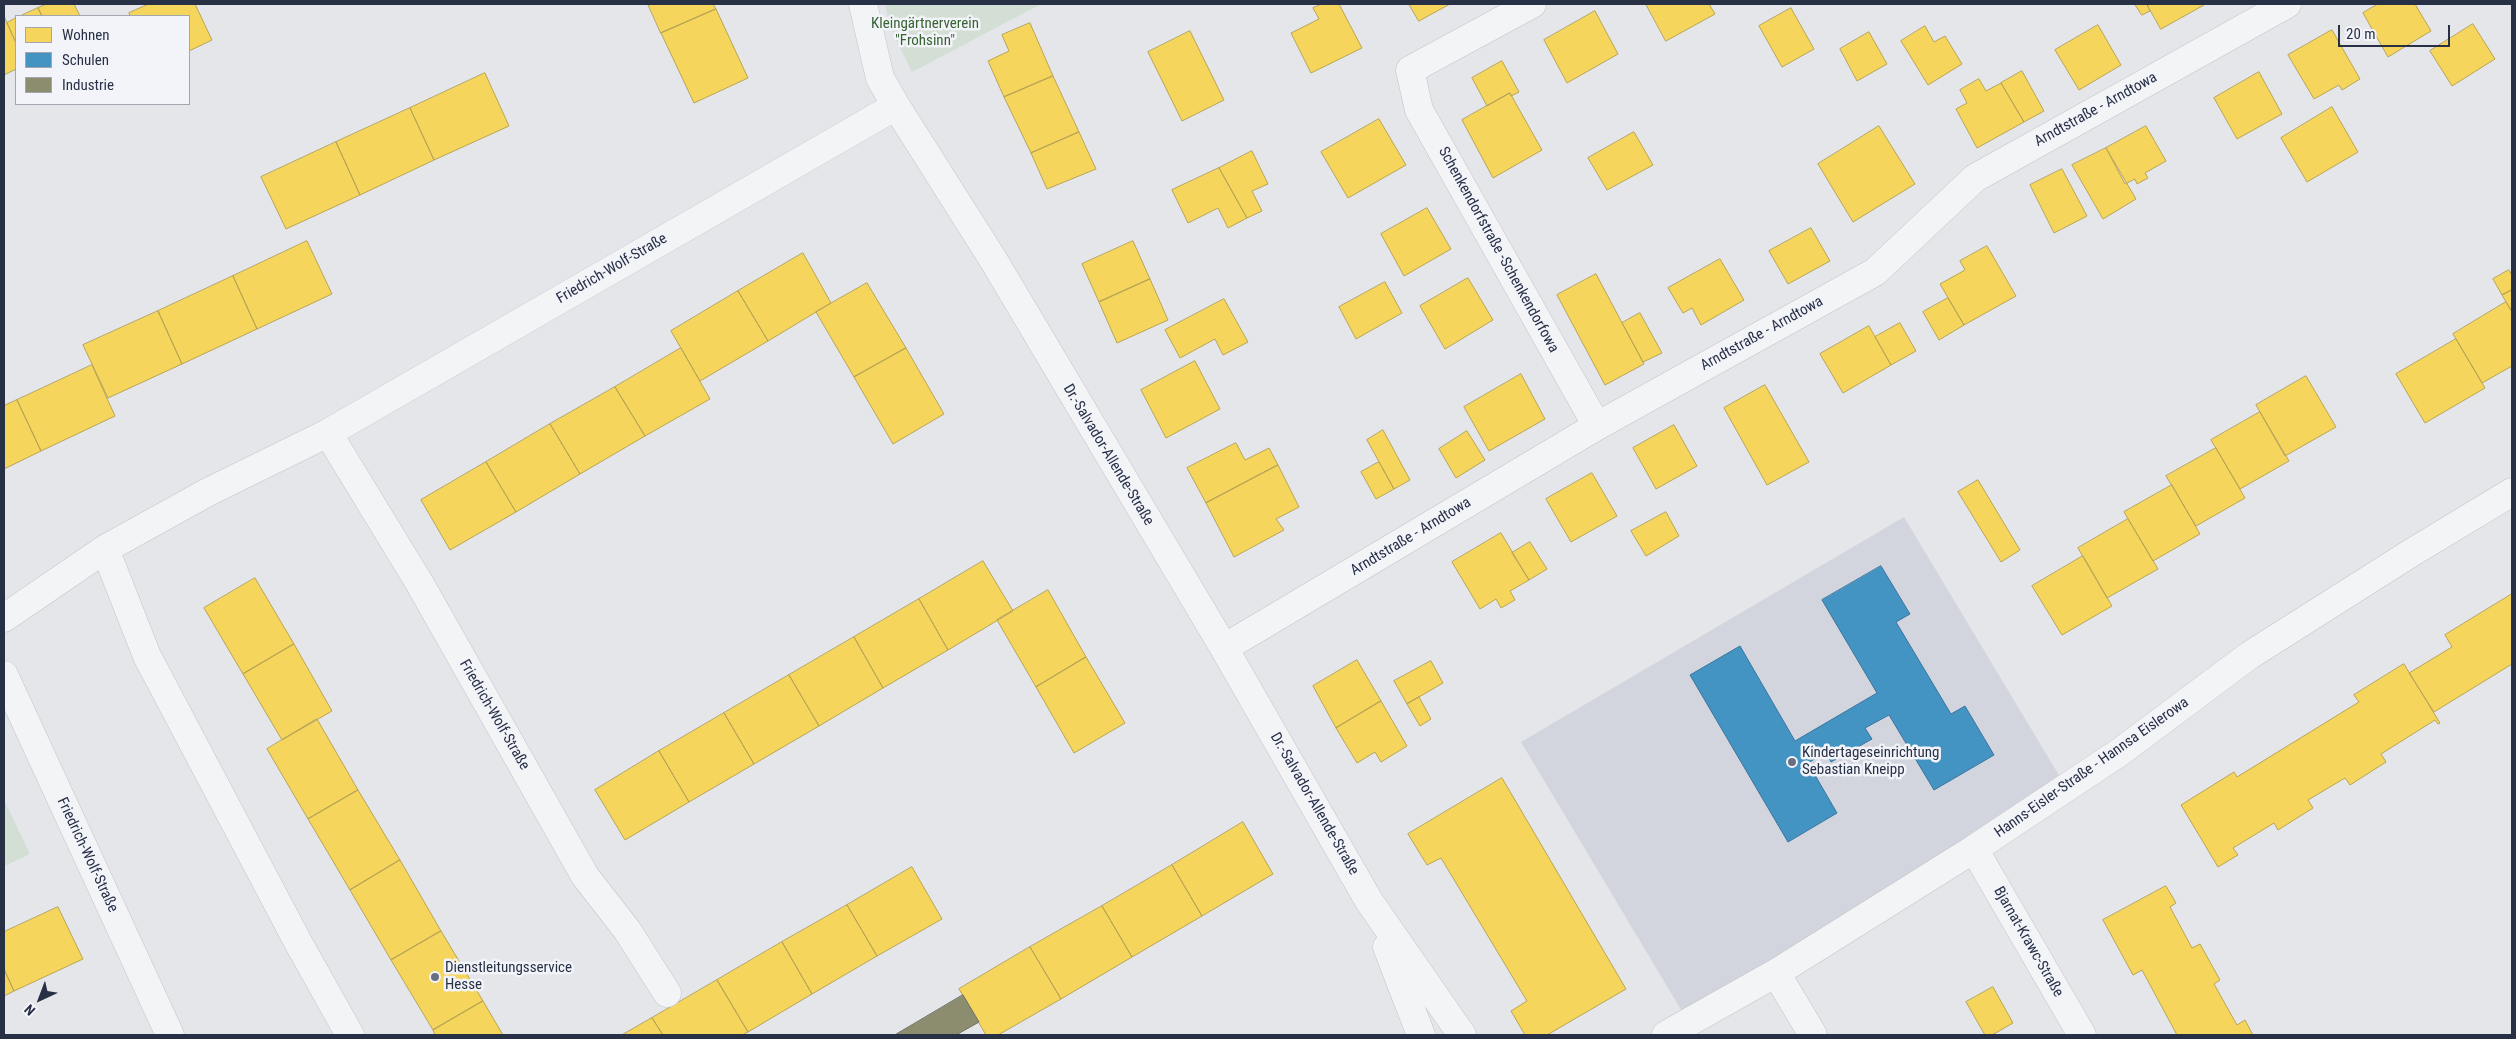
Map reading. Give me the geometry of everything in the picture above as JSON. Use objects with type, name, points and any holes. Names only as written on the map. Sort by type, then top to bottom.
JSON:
[{"type":"street","name":"Dr.-Salvador-Allende-Straße","points":[[863,4],[880,78],[896,106],[994,261],[1224,648],[1369,901],[1462,1035]]},
{"type":"street","name":"Schenkendorfstraße -Schenkendorfowa","points":[[1532,4],[1410,70],[1419,110],[1597,426]]},
{"type":"street","name":"Arndtstraße - Arndtowa","points":[[1224,648],[1597,426],[1875,272],[1975,178],[2287,4]]},
{"type":"street","name":"Friedrich-Wolf-Straße","points":[[4,618],[105,549],[208,492],[328,433],[896,106]]},
{"type":"street","name":"Friedrich-Wolf-Straße","points":[[328,433],[420,584],[585,876],[627,930],[667,993]]},
{"type":"street","name":"Hanns-Eisler-Straße - Hannsa Eislerowa","points":[[1666,1035],[1776,973],[1974,849],[2120,752],[2250,655],[2411,553],[2512,492]]},
{"type":"street","points":[[105,549],[147,656],[299,944],[350,1035]]},
{"type":"street","name":"Friedrich-Wolf-Straße","points":[[4,675],[170,1035]]},
{"type":"street","name":"Bjarnat-Krawc-Straße","points":[[1974,849],[2082,1035]]},
{"type":"street","name":"Dr.-Salvador-Allende-Straße","points":[[1369,901],[1421,1035]]},
{"type":"street","points":[[1776,973],[1813,1035]]},
{"type":"shaded area","name":"Kindertageseinrichtung Sebastian Kneipp","points":[[1904,517],[2063,782],[1775,959],[1683,1013],[1521,742]]},
{"type":"green space","name":"Kleingärtnerverein \"Frohsinn\"","points":[[885,4],[1041,4],[912,72],[890,27]]},
{"type":"green space","points":[[4,800],[30,854],[4,866]]},
{"type":"building: Wohnen","points":[[47,4],[74,4],[80,15],[42,15],[38,8]]},
{"type":"building: Wohnen","points":[[149,4],[195,4],[212,40],[190,51],[190,15],[130,15],[129,13]]},
{"type":"building: Wohnen","points":[[648,4],[713,4],[716,9],[661,33]]},
{"type":"building: Wohnen","points":[[1322,4],[1339,4],[1362,48],[1311,73],[1291,33],[1319,19],[1313,8]]},
{"type":"building: Wohnen","points":[[1409,4],[1450,4],[1419,21]]},
{"type":"building: Wohnen","points":[[1646,4],[1709,4],[1715,14],[1666,41]]},
{"type":"building: Wohnen","points":[[2135,4],[2147,4],[2150,11],[2142,15]]},
{"type":"building: Wohnen","points":[[2147,4],[2203,4],[2204,5],[2161,29]]},
{"type":"building: Wohnen","points":[[2378,4],[2415,4],[2431,31],[2388,57],[2363,13]]},
{"type":"building: Wohnen","points":[[38,8],[42,15],[22,15]]},
{"type":"building: Wohnen","points":[[1791,8],[1814,49],[1782,67],[1759,26]]},
{"type":"building: Wohnen","points":[[716,9],[748,78],[694,103],[661,33]]},
{"type":"building: Wohnen","points":[[1595,11],[1618,54],[1567,83],[1544,40]]},
{"type":"building: Wohnen","points":[[4,16],[15,41],[15,70],[4,75]]},
{"type":"building: Wohnen","points":[[15,19],[15,41],[7,23]]},
{"type":"building: Wohnen","points":[[1030,23],[1053,76],[1004,97],[988,61],[1009,51],[1002,35]]},
{"type":"building: Wohnen","points":[[2473,24],[2495,59],[2452,86],[2430,51]]},
{"type":"building: Wohnen","points":[[2098,25],[2121,65],[2079,90],[2055,50]]},
{"type":"building: Wohnen","points":[[1925,26],[1934,42],[1945,36],[1962,64],[1928,85],[1901,41]]},
{"type":"building: Wohnen","points":[[2332,30],[2360,79],[2342,90],[2339,85],[2314,99],[2288,55]]},
{"type":"building: Wohnen","points":[[1190,31],[1224,100],[1182,121],[1148,52]]},
{"type":"building: Wohnen","points":[[1869,32],[1887,64],[1857,81],[1840,49]]},
{"type":"building: Wohnen","points":[[1502,61],[1519,92],[1511,96],[1510,93],[1487,106],[1472,78]]},
{"type":"building: Wohnen","points":[[2022,71],[2044,111],[2024,122],[2001,83]]},
{"type":"building: Wohnen","points":[[2259,72],[2282,114],[2237,139],[2214,98]]},
{"type":"building: Wohnen","points":[[485,73],[509,126],[434,160],[410,108]]},
{"type":"building: Wohnen","points":[[1053,76],[1079,132],[1031,153],[1004,97]]},
{"type":"building: Wohnen","points":[[1979,79],[1986,91],[2001,83],[2024,122],[1977,148],[1956,109],[1967,103],[1960,90]]},
{"type":"building: Wohnen","points":[[1510,93],[1542,150],[1493,178],[1462,120]]},
{"type":"building: Wohnen","points":[[2332,107],[2358,152],[2307,182],[2281,138]]},
{"type":"building: Wohnen","points":[[410,108],[434,160],[360,195],[336,142]]},
{"type":"building: Wohnen","points":[[1379,119],[1406,165],[1348,198],[1321,152]]},
{"type":"building: Wohnen","points":[[1879,126],[1915,184],[1853,222],[1818,164]]},
{"type":"building: Wohnen","points":[[2146,126],[2166,161],[2145,173],[2148,178],[2137,184],[2135,179],[2125,184],[2106,148]]},
{"type":"building: Wohnen","points":[[1079,132],[1096,169],[1047,189],[1031,153]]},
{"type":"building: Wohnen","points":[[1634,132],[1653,165],[1607,190],[1588,158]]},
{"type":"building: Wohnen","points":[[336,142],[360,195],[286,229],[261,177]]},
{"type":"building: Wohnen","points":[[2106,148],[2136,199],[2103,219],[2072,165]]},
{"type":"building: Wohnen","points":[[1252,151],[1268,184],[1252,191],[1262,211],[1247,218],[1219,168]]},
{"type":"building: Wohnen","points":[[1219,168],[1247,218],[1228,228],[1218,208],[1188,223],[1172,190]]},
{"type":"building: Wohnen","points":[[2062,169],[2087,216],[2054,233],[2030,185]]},
{"type":"building: Wohnen","points":[[1427,208],[1451,249],[1404,276],[1381,234]]},
{"type":"building: Wohnen","points":[[1811,228],[1830,261],[1788,284],[1769,251]]},
{"type":"building: Wohnen","points":[[307,241],[332,294],[257,329],[233,276]]},
{"type":"building: Wohnen","points":[[1133,241],[1150,279],[1099,302],[1082,264]]},
{"type":"building: Wohnen","points":[[1987,246],[2016,296],[1964,325],[1940,284],[1965,270],[1960,261]]},
{"type":"building: Wohnen","points":[[803,253],[831,303],[768,341],[738,291]]},
{"type":"building: Wohnen","points":[[1720,259],[1744,300],[1701,325],[1692,308],[1683,313],[1668,288]]},
{"type":"building: Wohnen","points":[[2509,270],[2512,275],[2512,290],[2502,295],[2493,279]]},
{"type":"building: Wohnen","points":[[1596,274],[1644,364],[1605,385],[1557,295]]},
{"type":"building: Wohnen","points":[[233,276],[257,329],[182,364],[158,311]]},
{"type":"building: Wohnen","points":[[1468,278],[1493,320],[1445,349],[1420,306]]},
{"type":"building: Wohnen","points":[[1150,279],[1168,320],[1117,343],[1099,302]]},
{"type":"building: Wohnen","points":[[1385,282],[1402,313],[1356,339],[1339,307]]},
{"type":"building: Wohnen","points":[[867,283],[906,348],[854,377],[816,312]]},
{"type":"building: Wohnen","points":[[2512,290],[2512,312],[2502,295]]},
{"type":"building: Wohnen","points":[[738,291],[768,341],[700,381],[671,331]]},
{"type":"building: Wohnen","points":[[1948,298],[1964,325],[1939,340],[1923,312]]},
{"type":"building: Wohnen","points":[[1224,299],[1248,342],[1223,355],[1215,339],[1180,358],[1165,330]]},
{"type":"building: Wohnen","points":[[2506,302],[2512,312],[2512,366],[2482,383],[2453,334]]},
{"type":"building: Wohnen","points":[[158,311],[182,364],[108,398],[83,345]]},
{"type":"building: Wohnen","points":[[1640,313],[1662,353],[1643,362],[1622,323]]},
{"type":"building: Wohnen","points":[[1900,323],[1916,351],[1891,365],[1875,337]]},
{"type":"building: Wohnen","points":[[1869,326],[1891,365],[1843,393],[1820,354]]},
{"type":"building: Wohnen","points":[[2456,339],[2485,388],[2425,423],[2396,374]]},
{"type":"building: Wohnen","points":[[681,348],[710,399],[645,436],[615,387]]},
{"type":"building: Wohnen","points":[[906,348],[944,414],[893,444],[854,377]]},
{"type":"building: Wohnen","points":[[1195,361],[1220,409],[1166,438],[1141,390]]},
{"type":"building: Wohnen","points":[[92,365],[115,416],[41,451],[17,400]]},
{"type":"building: Wohnen","points":[[1521,374],[1545,419],[1489,451],[1464,407]]},
{"type":"building: Wohnen","points":[[2306,376],[2336,427],[2285,456],[2256,405]]},
{"type":"building: Wohnen","points":[[1765,385],[1809,462],[1767,485],[1724,408]]},
{"type":"building: Wohnen","points":[[615,387],[645,436],[580,474],[550,424]]},
{"type":"building: Wohnen","points":[[17,400],[41,451],[4,469],[4,406]]},
{"type":"building: Wohnen","points":[[2260,412],[2289,461],[2240,489],[2211,440]]},
{"type":"building: Wohnen","points":[[550,424],[580,474],[516,512],[486,462]]},
{"type":"building: Wohnen","points":[[1674,425],[1697,466],[1656,489],[1633,448]]},
{"type":"building: Wohnen","points":[[1383,430],[1410,480],[1394,489],[1367,440]]},
{"type":"building: Wohnen","points":[[1467,431],[1485,460],[1456,478],[1439,449]]},
{"type":"building: Wohnen","points":[[1236,443],[1245,460],[1269,448],[1278,465],[1206,503],[1187,468]]},
{"type":"building: Wohnen","points":[[2216,448],[2245,498],[2196,526],[2166,476]]},
{"type":"building: Wohnen","points":[[486,462],[516,512],[450,550],[421,500]]},
{"type":"building: Wohnen","points":[[1379,462],[1394,489],[1376,499],[1361,472]]},
{"type":"building: Wohnen","points":[[1278,465],[1299,507],[1276,519],[1284,530],[1234,557],[1206,503]]},
{"type":"building: Wohnen","points":[[1592,473],[1617,516],[1571,542],[1546,499]]},
{"type":"building: Wohnen","points":[[1978,480],[2020,550],[2001,562],[1958,492]]},
{"type":"building: Wohnen","points":[[2172,485],[2200,534],[2153,561],[2124,512]]},
{"type":"building: Wohnen","points":[[1666,512],[1679,536],[1646,556],[1631,531]]},
{"type":"building: Wohnen","points":[[2128,519],[2158,569],[2107,598],[2078,548]]},
{"type":"building: Wohnen","points":[[1501,533],[1529,580],[1510,591],[1515,600],[1501,608],[1496,599],[1480,609],[1452,562]]},
{"type":"building: Wohnen","points":[[1530,542],[1547,569],[1529,580],[1512,553]]},
{"type":"building: Wohnen","points":[[2083,556],[2112,606],[2062,635],[2032,586]]},
{"type":"building: Wohnen","points":[[983,561],[1013,611],[948,650],[919,599]]},
{"type":"building: Wohnen","points":[[255,578],[294,644],[243,674],[204,608]]},
{"type":"building: Wohnen","points":[[1048,590],[1086,657],[1036,687],[997,620]]},
{"type":"building: Wohnen","points":[[2512,594],[2512,664],[2434,712],[2409,673],[2452,647],[2445,635]]},
{"type":"building: Wohnen","points":[[919,599],[948,650],[883,688],[854,637]]},
{"type":"building: Wohnen","points":[[854,637],[883,688],[819,726],[789,675]]},
{"type":"building: Wohnen","points":[[294,644],[332,711],[282,740],[243,674]]},
{"type":"building: Wohnen","points":[[1086,657],[1125,723],[1074,753],[1036,687]]},
{"type":"building: Wohnen","points":[[1357,660],[1381,701],[1336,728],[1313,686]]},
{"type":"building: Wohnen","points":[[1431,661],[1443,683],[1407,704],[1394,681]]},
{"type":"building: Wohnen","points":[[2404,664],[2440,723],[2438,724],[2435,720],[2381,754],[2386,762],[2350,785],[2345,778],[2308,800],[2313,808],[2278,830],[2274,823],[2233,848],[2238,855],[2218,867],[2181,805],[2234,772],[2237,777],[2359,702],[2354,695]]},
{"type":"building: Wohnen","points":[[789,675],[819,726],[754,764],[724,713]]},
{"type":"building: Wohnen","points":[[1419,697],[1431,719],[1420,726],[1407,704]]},
{"type":"building: Wohnen","points":[[1381,701],[1407,746],[1381,762],[1375,752],[1357,763],[1336,728]]},
{"type":"building: Wohnen","points":[[724,713],[754,764],[689,802],[659,751]]},
{"type":"building: Wohnen","points":[[317,719],[358,790],[308,819],[267,749]]},
{"type":"building: Wohnen","points":[[659,751],[689,802],[625,840],[595,790]]},
{"type":"building: Wohnen","points":[[1502,778],[1626,989],[1547,1035],[1525,1035],[1511,1011],[1527,1001],[1441,858],[1427,865],[1408,834]]},
{"type":"building: Wohnen","points":[[358,790],[400,860],[350,890],[308,819]]},
{"type":"building: Wohnen","points":[[1243,822],[1273,874],[1202,916],[1172,865]]},
{"type":"building: Wohnen","points":[[400,860],[441,931],[391,960],[350,890]]},
{"type":"building: Wohnen","points":[[1172,865],[1202,916],[1132,957],[1102,906]]},
{"type":"building: Wohnen","points":[[912,867],[942,919],[877,956],[847,905]]},
{"type":"building: Wohnen","points":[[2166,886],[2176,903],[2170,907],[2192,948],[2200,944],[2220,980],[2214,984],[2237,1025],[2245,1020],[2253,1035],[2177,1035],[2142,970],[2133,975],[2103,920]]},
{"type":"building: Wohnen","points":[[847,905],[877,956],[812,994],[782,942]]},
{"type":"building: Wohnen","points":[[1102,906],[1132,957],[1061,999],[1030,947]]},
{"type":"building: Wohnen","points":[[58,907],[83,959],[14,991],[4,969],[4,932]]},
{"type":"building: Wohnen","name":"Dienstleitungsservice Hesse","points":[[441,931],[483,1001],[433,1030],[391,960]]},
{"type":"building: Wohnen","points":[[782,942],[812,994],[748,1032],[717,980]]},
{"type":"building: Wohnen","points":[[1030,947],[1061,999],[998,1035],[986,1035],[959,989]]},
{"type":"building: Wohnen","points":[[4,969],[14,991],[4,996]]},
{"type":"building: Wohnen","points":[[717,980],[748,1032],[742,1035],[663,1035],[652,1018]]},
{"type":"building: Wohnen","points":[[1993,987],[2013,1023],[1992,1035],[1985,1035],[1966,1002]]},
{"type":"building: Wohnen","points":[[483,1001],[503,1035],[435,1035],[433,1030]]},
{"type":"building: Wohnen","points":[[652,1018],[663,1035],[622,1035]]},
{"type":"building: Schulen","points":[[1881,566],[1910,614],[1896,622],[1951,714],[1965,706],[1994,755],[1934,790],[1889,715],[1865,728],[1872,739],[1831,762],[1826,752],[1808,763],[1837,813],[1788,842],[1690,675],[1740,646],[1795,741],[1877,693],[1822,600]]},
{"type":"building: Industrie","points":[[963,995],[979,1022],[956,1035],[895,1035]]},
{"type":"place","name":"Kindertageseinrichtung Sebastian Kneipp","points":[[1792,762]]},
{"type":"place","name":"Dienstleitungsservice Hesse","points":[[435,977]]}]
